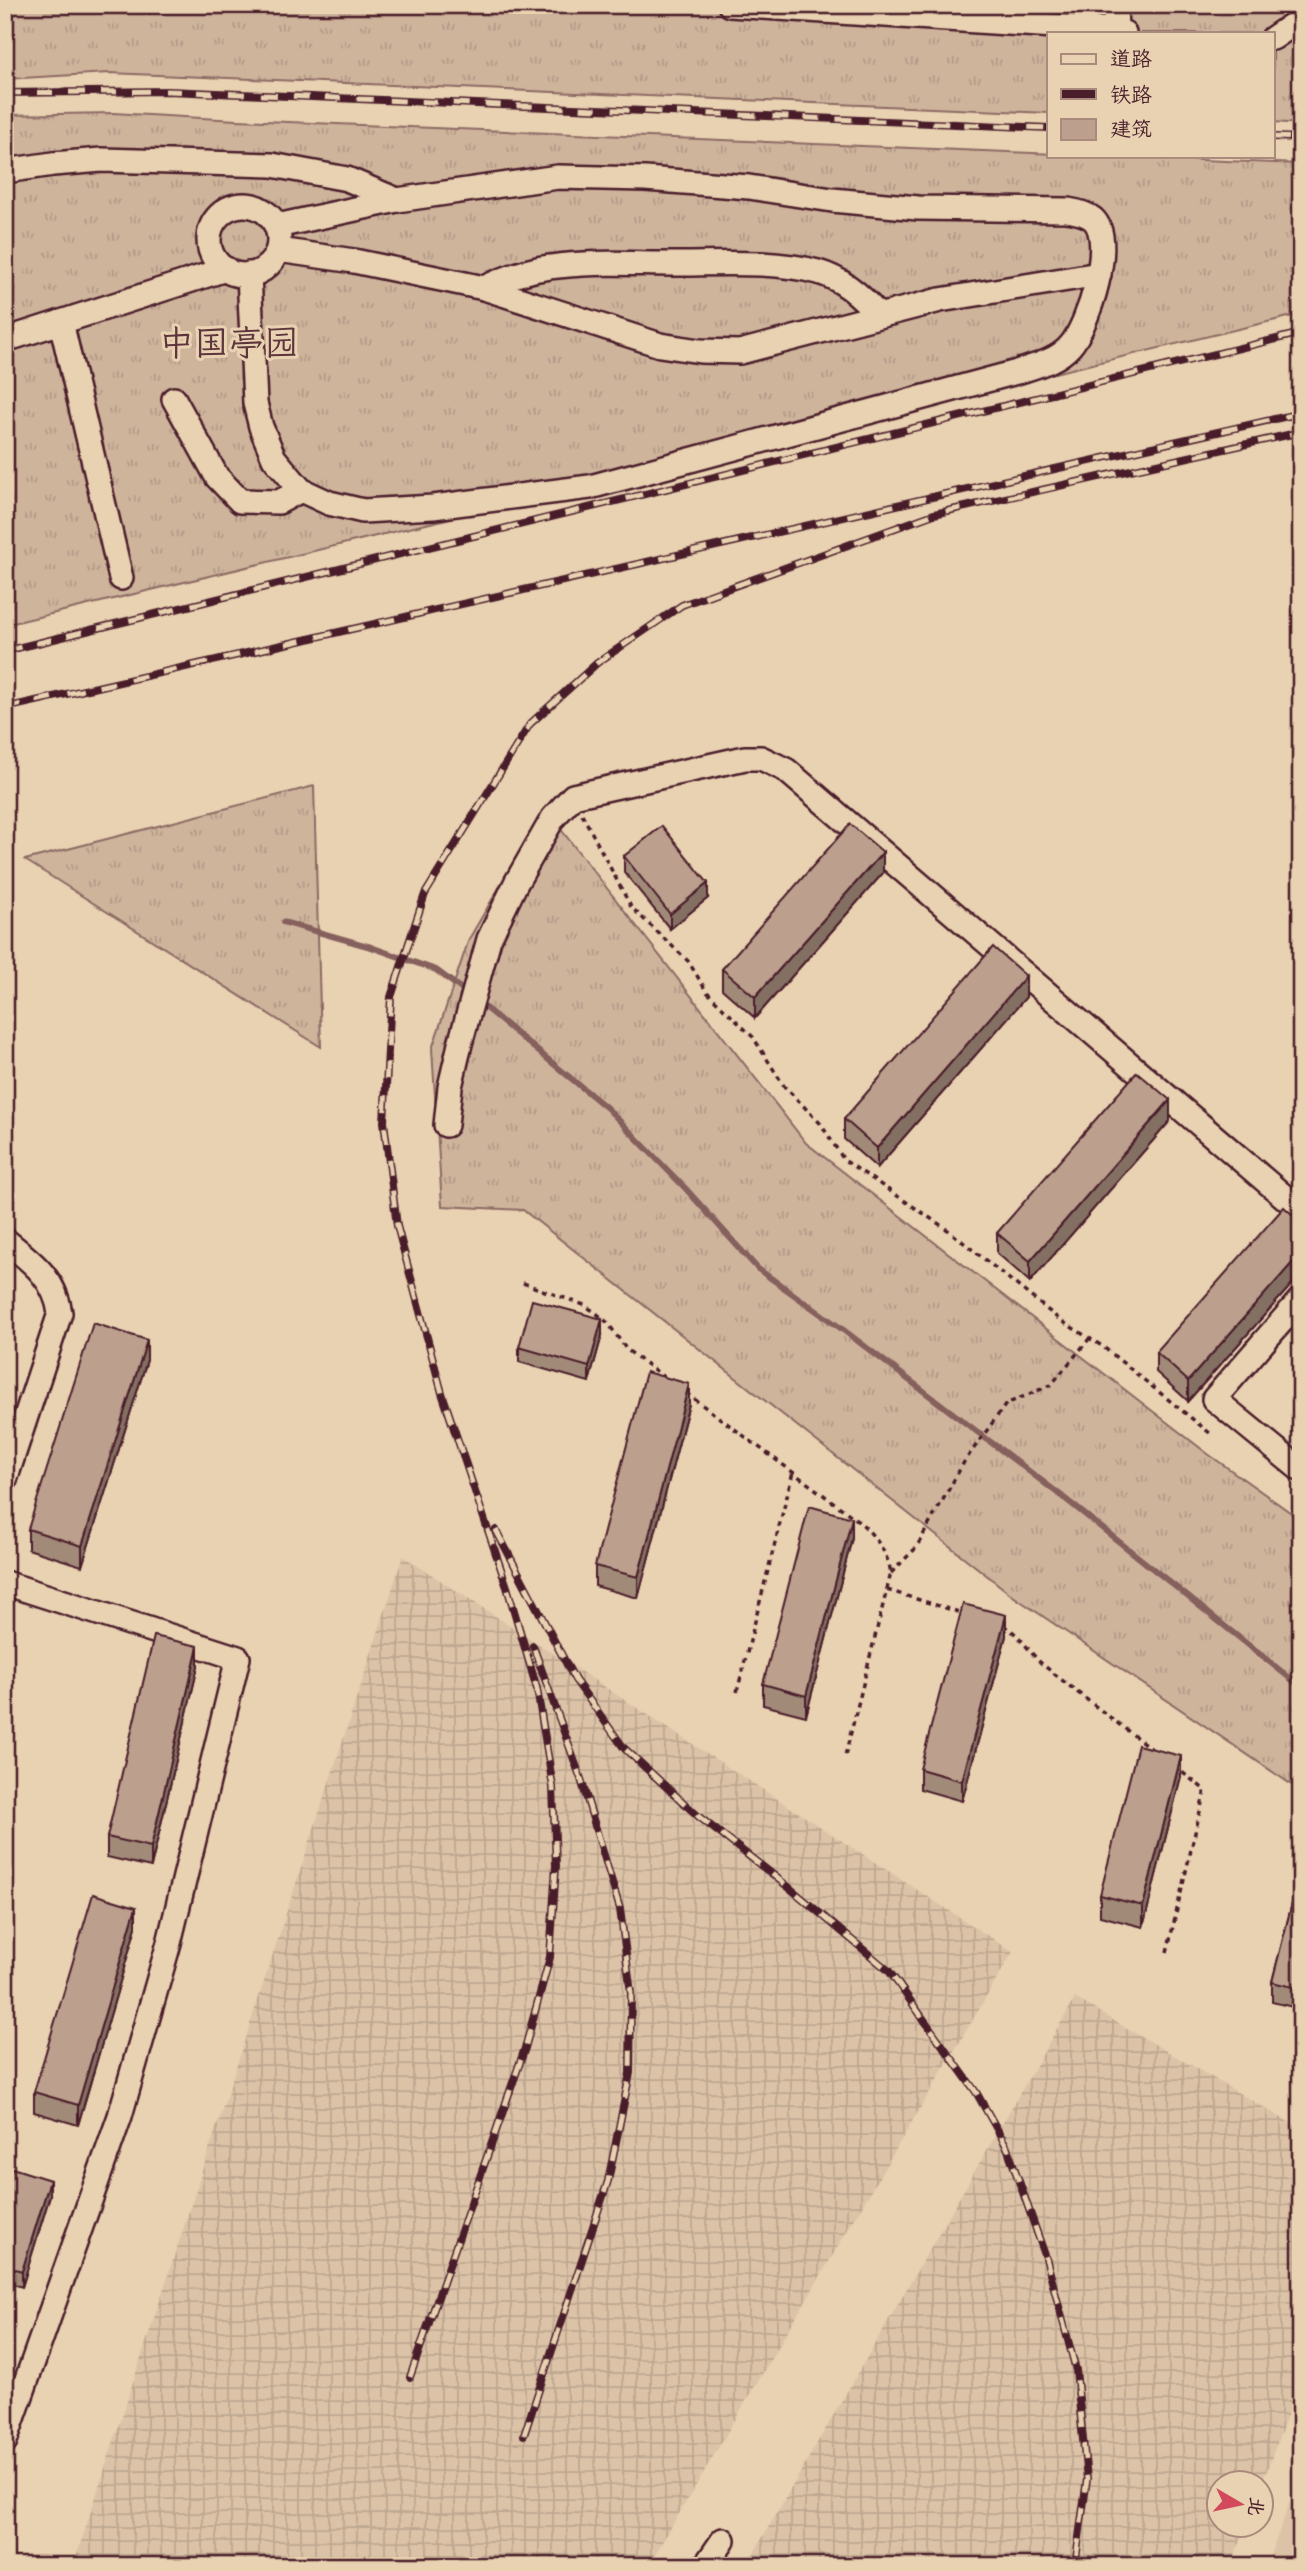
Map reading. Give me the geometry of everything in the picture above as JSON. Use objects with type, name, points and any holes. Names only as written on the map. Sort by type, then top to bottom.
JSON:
[{"type":"street","points":[[730,5],[1120,32],[1115,5]]},
{"type":"street","points":[[1274,37],[1301,19]]},
{"type":"street","points":[[5,171],[102,160],[272,165],[347,180],[397,200]]},
{"type":"street","points":[[250,274],[255,403],[261,427],[274,458],[301,490],[329,503],[363,511],[433,507],[590,487],[1017,372],[1057,357],[1069,348],[1078,335],[1087,315],[1098,274],[1102,245],[1101,232],[1094,220],[1082,213],[1068,210],[918,208],[832,200],[749,187],[645,178],[558,177],[397,200],[277,226]]},
{"type":"street","points":[[250,205],[265,211],[277,226],[278,250],[266,267],[250,274],[237,274],[226,269],[214,257],[210,244],[211,229],[219,215],[233,206],[250,205]]},
{"type":"street","points":[[278,250],[354,261],[484,288],[660,345],[700,351],[740,352],[940,300],[1098,274]]},
{"type":"street","points":[[484,288],[514,274],[550,267],[679,264],[792,268],[819,272],[844,283],[878,315]]},
{"type":"street","points":[[5,340],[226,269]]},
{"type":"street","points":[[61,322],[121,578]]},
{"type":"street","points":[[174,399],[217,477],[240,500],[279,502],[301,490]]},
{"type":"street","points":[[446,1125],[450,1087],[489,939],[516,883],[553,818],[573,796],[745,758],[761,758],[775,763],[1301,1211]]},
{"type":"street","points":[[5,1240],[45,1274],[54,1288],[60,1313],[5,1480]]},
{"type":"street","points":[[1301,1298],[1214,1399],[1301,1470]]},
{"type":"street","points":[[5,1583],[238,1658],[169,1943],[120,2116],[5,2441]]},
{"type":"street","points":[[705,2566],[723,2540]]},
{"type":"path","points":[[573,796],[631,907],[688,961],[707,992],[753,1037],[784,1086],[820,1123],[844,1160],[948,1230],[1060,1321],[1158,1390],[1211,1434]]},
{"type":"path","points":[[523,1283],[584,1305],[595,1312],[608,1323],[626,1349],[669,1381]]},
{"type":"path","points":[[891,1573],[916,1548],[964,1462],[1006,1404],[1051,1385],[1089,1339]]},
{"type":"path","points":[[680,1389],[860,1522],[877,1539],[888,1557],[891,1573],[845,1756]]},
{"type":"path","points":[[737,1692],[793,1472]]},
{"type":"path","points":[[887,1590],[965,1613]]},
{"type":"path","points":[[1000,1625],[1010,1628],[1032,1655],[1154,1751]]},
{"type":"path","points":[[1167,1952],[1205,1790],[1174,1766]]},
{"type":"shaded area","points":[[403,1556],[1013,1952],[648,2566],[73,2566]]},
{"type":"shaded area","points":[[1075,1998],[1301,2129],[1301,2379],[1267,2470],[1204,2470],[1204,2540],[1241,2540],[1231,2566],[746,2566]]},
{"type":"shaded area","points":[[1301,2473],[1301,2566],[1266,2566]]},
{"type":"green space","points":[[5,5],[1301,5],[1301,124],[1274,122],[1274,32],[1047,32],[1047,113],[109,73],[5,79]]},
{"type":"green space","name":"中国亭园","points":[[113,113],[1047,153],[1047,158],[1156,158],[1301,164],[1301,314],[5,625],[5,115]]},
{"type":"green space","points":[[314,786],[321,1047],[25,860]]},
{"type":"green space","points":[[545,809],[806,1143],[1208,1454],[1301,1520],[1301,1791],[1013,1596],[523,1210],[442,1206],[432,1049],[469,939]]},
{"type":"building","points":[[850,824],[883,852],[755,997],[722,969]]},
{"type":"building","points":[[662,826],[708,883],[670,914],[624,856]]},
{"type":"building","points":[[993,947],[1026,976],[877,1148],[844,1119]]},
{"type":"building","points":[[1137,1072],[1170,1100],[1030,1261],[997,1233]]},
{"type":"building","points":[[1284,1207],[1301,1222],[1301,1253],[1188,1381],[1156,1352]]},
{"type":"building","points":[[532,1300],[602,1319],[589,1367],[519,1347]]},
{"type":"building","points":[[93,1323],[147,1340],[82,1546],[28,1529]]},
{"type":"building","points":[[646,1372],[689,1384],[638,1577],[595,1566]]},
{"type":"building","points":[[809,1506],[852,1518],[806,1696],[763,1684]]},
{"type":"building","points":[[963,1604],[1006,1615],[962,1781],[920,1769]]},
{"type":"building","points":[[154,1636],[198,1646],[151,1847],[107,1837]]},
{"type":"building","points":[[1138,1745],[1181,1756],[1143,1906],[1100,1895]]},
{"type":"building","points":[[1301,1872],[1301,1989],[1272,1982]]},
{"type":"building","points":[[93,1894],[136,1907],[78,2105],[34,2092]]},
{"type":"building","points":[[12,2168],[50,2180],[22,2271],[5,2266],[5,2190]]},
{"type":"waterway","points":[[283,922],[371,947],[436,970],[468,994]]},
{"type":"waterway","points":[[477,1001],[607,1108],[686,1189],[758,1269],[842,1329],[1063,1497],[1301,1687]]},
{"type":"railway","points":[[5,93],[168,91],[1047,128]]},
{"type":"railway","points":[[1274,137],[1301,138]]},
{"type":"railway","points":[[5,651],[1301,333]]},
{"type":"railway","points":[[5,708],[1301,413]]},
{"type":"railway","points":[[410,2377],[525,2048],[550,1957],[556,1866],[553,1787],[537,1689],[507,1587],[442,1393],[397,1226],[384,1122],[391,997],[425,894],[530,724],[597,663],[682,605],[934,514],[1301,432]]},
{"type":"railway","points":[[496,1530],[575,1680],[624,1748],[698,1816],[889,1971],[976,2092],[1007,2147],[1046,2258],[1076,2370],[1087,2479],[1075,2566]]},
{"type":"railway","points":[[524,2435],[608,2181],[630,2073],[631,1993],[620,1909],[581,1779],[533,1646]]}]
